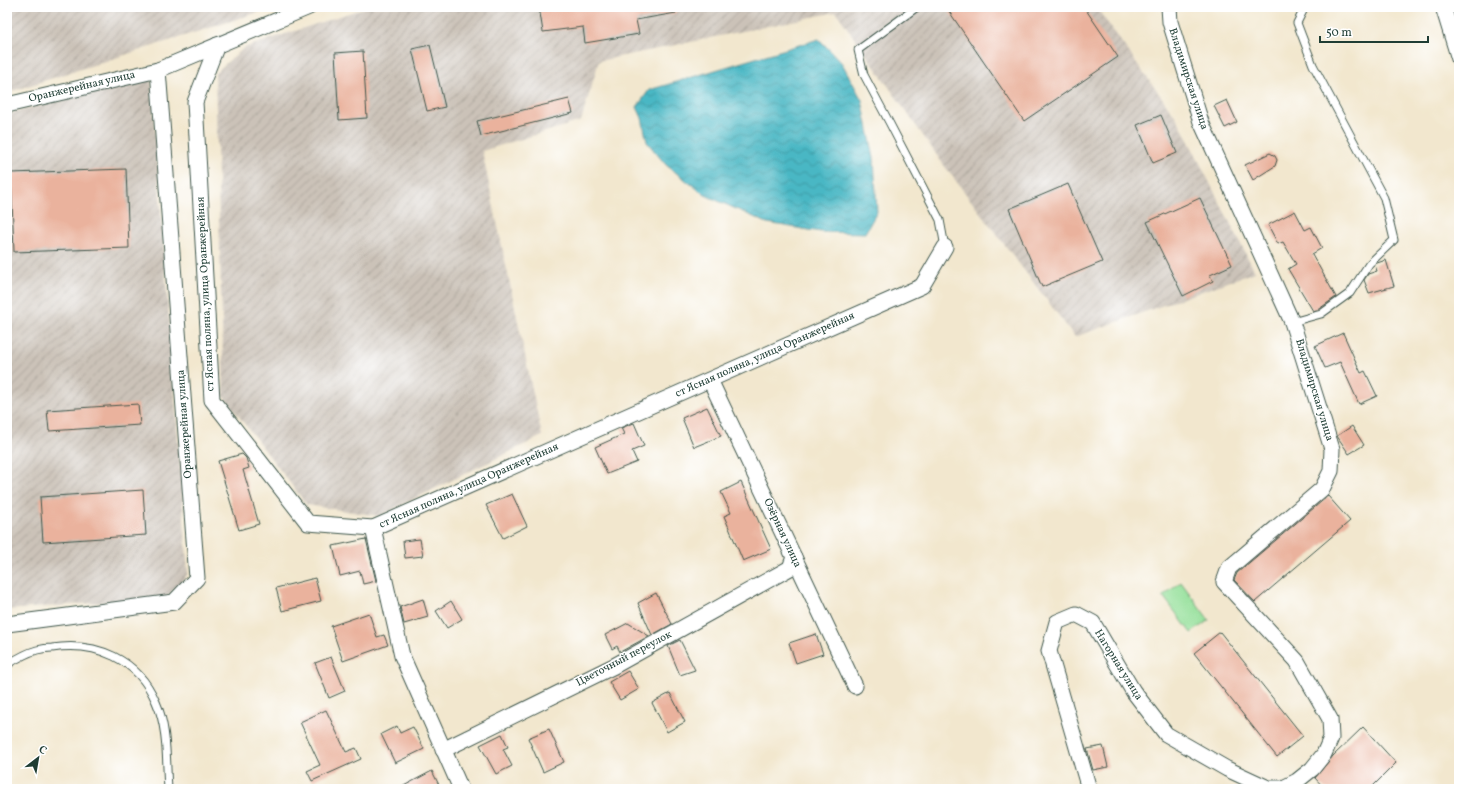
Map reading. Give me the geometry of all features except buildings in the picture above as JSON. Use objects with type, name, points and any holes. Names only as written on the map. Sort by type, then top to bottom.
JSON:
[{"type":"street","name":"Владимирская улица","points":[[1169,7],[1170,22],[1201,122],[1292,322],[1332,449],[1331,471],[1322,489],[1229,568],[1224,582],[1297,661],[1330,719],[1331,738]]},
{"type":"street","points":[[1443,7],[1459,60]]},
{"type":"street","name":"Оранжерейная улица","points":[[7,104],[158,70],[306,8]]},
{"type":"street","name":"ст Ясная поляна, улица Оранжерейная","points":[[217,45],[196,102],[212,400],[308,523],[373,528],[922,286],[945,247]]},
{"type":"street","name":"Оранжерейная улица","points":[[7,624],[174,602],[197,578],[158,70]]},
{"type":"street","name":"Озёрная улица","points":[[710,380],[855,686]]},
{"type":"street","points":[[373,528],[402,656],[461,789]]},
{"type":"street","name":"Цветочный переулок","points":[[443,750],[621,662],[790,568],[794,556]]},
{"type":"street","name":"Нагорная улица","points":[[1089,789],[1049,651],[1058,622],[1076,614],[1093,623],[1133,692],[1166,734],[1227,769],[1268,788],[1283,788],[1305,783],[1312,769],[1324,754],[1331,738]]},
{"type":"lane","points":[[917,7],[858,50],[864,75],[940,220],[945,247]]},
{"type":"lane","points":[[1292,322],[1321,314],[1350,293],[1369,264],[1394,240],[1384,198],[1313,65],[1297,23],[1305,7]]},
{"type":"lane","points":[[7,665],[37,650],[77,646],[98,650],[115,656],[126,664],[150,689],[157,703],[162,720],[168,789]]},
{"type":"shaded area","points":[[7,7],[275,7],[12,91],[7,88]]},
{"type":"shaded area","points":[[367,7],[1096,7],[1178,120],[1255,272],[1075,337],[943,164],[836,12],[599,61],[581,121],[482,151],[542,436],[379,516],[307,505],[224,397],[215,73],[244,48]]},
{"type":"shaded area","points":[[151,78],[188,574],[167,597],[7,610],[7,114]]},
{"type":"green space","points":[[1181,582],[1209,620],[1191,633],[1163,596]]},
{"type":"water","points":[[819,39],[842,63],[862,100],[874,158],[877,212],[865,233],[821,232],[767,223],[705,195],[666,165],[647,142],[642,118],[637,107],[649,90]]}]
